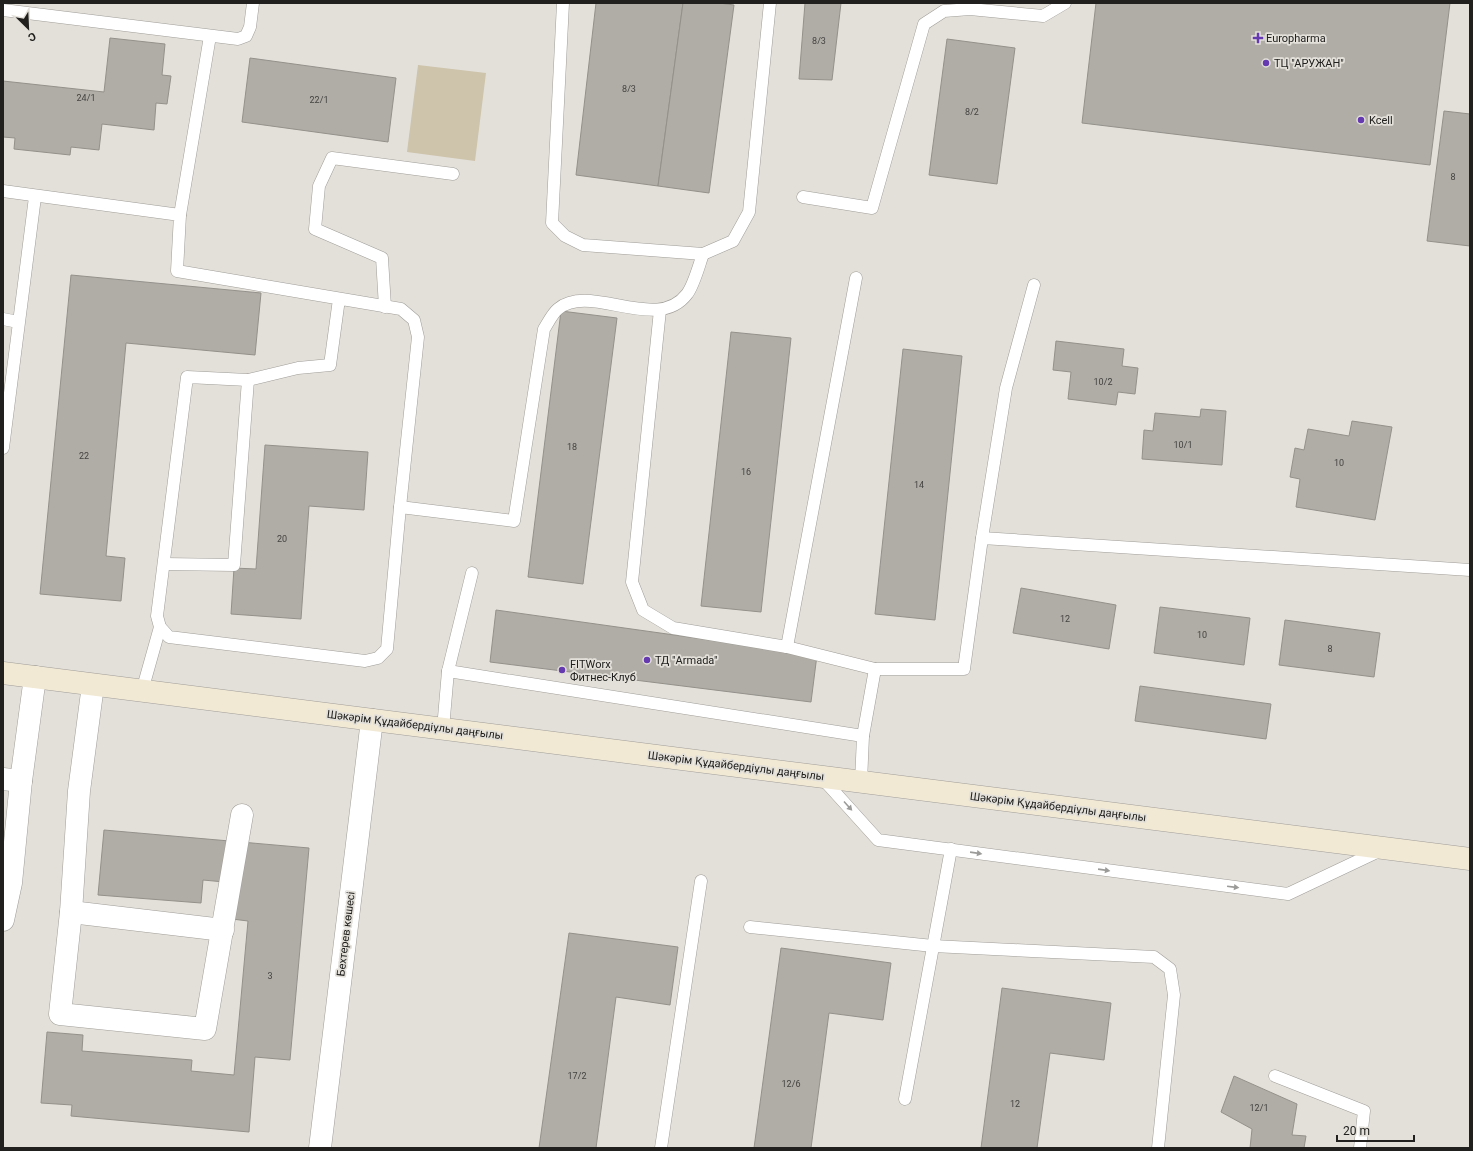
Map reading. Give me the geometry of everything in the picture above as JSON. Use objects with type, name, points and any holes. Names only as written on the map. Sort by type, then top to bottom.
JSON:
[{"type":"main road","name":"Шәкәрім Құдайбердіұлы даңғылы","points":[[3,673],[1470,859]]},
{"type":"street","points":[[3,920],[7,883],[12,780],[35,677]]},
{"type":"street","points":[[93,685],[80,791],[71,912],[60,1014],[205,1029],[242,814]]},
{"type":"street","name":"Бехтерев көшесі","points":[[320,1148],[372,720]]},
{"type":"street","points":[[71,912],[223,930]]},
{"type":"lane","points":[[3,10],[210,36],[238,38],[246,36],[250,27],[253,3]]},
{"type":"lane","points":[[563,3],[552,223],[565,236],[583,245],[703,254],[733,241],[749,212],[770,3]]},
{"type":"lane","points":[[803,197],[872,208],[924,24],[944,11],[970,9],[1043,16],[1064,3]]},
{"type":"lane","points":[[210,36],[180,215],[177,271],[401,309],[414,320],[418,337],[387,649],[378,658],[365,661],[169,637],[160,627],[157,616],[187,377],[248,380],[298,368],[330,364],[339,299]]},
{"type":"lane","points":[[385,307],[382,258],[315,229],[319,186],[332,158],[453,174]]},
{"type":"lane","points":[[3,191],[35,197],[180,215]]},
{"type":"lane","points":[[3,448],[35,197]]},
{"type":"lane","points":[[400,507],[514,521],[544,329],[558,309],[576,300],[660,310],[676,305],[688,293],[703,254]]},
{"type":"lane","points":[[787,647],[856,278]]},
{"type":"lane","points":[[660,310],[632,582],[643,610],[673,628],[787,647],[875,669],[964,669],[982,538],[1006,388],[1034,284]]},
{"type":"lane","points":[[3,319],[18,322]]},
{"type":"lane","points":[[164,564],[234,565],[248,380]]},
{"type":"lane","points":[[982,538],[1470,570]]},
{"type":"lane","points":[[443,729],[448,671],[472,572]]},
{"type":"lane","points":[[142,691],[160,627]]},
{"type":"lane","points":[[861,782],[863,736],[875,669]]},
{"type":"lane","points":[[448,671],[863,736]]},
{"type":"lane","points":[[822,777],[878,840],[1288,894],[1385,848]]},
{"type":"lane","points":[[905,1099],[951,850]]},
{"type":"lane","points":[[661,1148],[701,882]]},
{"type":"lane","points":[[750,926],[933,946],[1154,957],[1170,969],[1174,996],[1158,1148]]},
{"type":"lane","points":[[1276,1076],[1364,1111],[1360,1148]]},
{"type":"shaded area","points":[[418,65],[486,73],[475,161],[407,152]]},
{"type":"building","points":[[596,3],[683,3],[658,186],[576,175]]},
{"type":"building","points":[[683,3],[719,3],[734,5],[709,193],[658,186]]},
{"type":"building","points":[[805,3],[841,3],[832,80],[799,79]]},
{"type":"building","name":"ТЦ \"АРУЖАН\"","points":[[1096,3],[1450,3],[1430,165],[1082,123]]},
{"type":"building","points":[[110,38],[165,44],[162,75],[171,76],[167,104],[156,103],[154,130],[102,124],[99,150],[71,147],[70,155],[14,149],[15,138],[3,137],[3,81],[104,92]]},
{"type":"building","points":[[947,39],[1015,48],[997,184],[929,175]]},
{"type":"building","points":[[250,58],[396,78],[388,142],[242,122]]},
{"type":"building","points":[[1444,111],[1470,114],[1470,246],[1427,241]]},
{"type":"building","points":[[71,275],[261,293],[255,355],[126,343],[106,556],[125,558],[121,601],[40,594]]},
{"type":"building","points":[[561,311],[617,318],[583,584],[528,577]]},
{"type":"building","points":[[731,332],[791,338],[761,612],[701,606]]},
{"type":"building","points":[[1056,341],[1124,349],[1122,366],[1138,368],[1135,394],[1118,392],[1116,405],[1068,399],[1071,372],[1053,370]]},
{"type":"building","points":[[903,349],[962,356],[935,620],[875,614]]},
{"type":"building","points":[[1201,409],[1226,411],[1222,465],[1142,459],[1144,430],[1153,431],[1155,413],[1200,417]]},
{"type":"building","points":[[1352,421],[1392,427],[1375,520],[1296,507],[1300,479],[1290,477],[1295,448],[1304,450],[1308,429],[1349,436]]},
{"type":"building","points":[[265,445],[368,452],[364,510],[309,506],[301,619],[231,614],[234,568],[256,569]]},
{"type":"building","points":[[1021,588],[1116,605],[1109,649],[1013,633]]},
{"type":"building","points":[[1160,607],[1250,618],[1244,665],[1154,653]]},
{"type":"building","points":[[496,610],[817,655],[811,702],[490,662]]},
{"type":"building","points":[[1285,620],[1380,633],[1374,677],[1279,665]]},
{"type":"building","points":[[1140,686],[1271,704],[1266,739],[1135,721]]},
{"type":"building","points":[[104,830],[309,848],[290,1060],[255,1057],[249,1132],[71,1116],[72,1105],[41,1103],[47,1032],[83,1035],[82,1051],[192,1060],[191,1071],[234,1075],[248,921],[232,919],[235,883],[203,880],[201,903],[98,895]]},
{"type":"building","points":[[569,933],[678,947],[670,1005],[616,997],[596,1148],[539,1148]]},
{"type":"building","points":[[781,948],[891,963],[883,1020],[829,1013],[811,1148],[754,1148]]},
{"type":"building","points":[[1002,988],[1111,1003],[1104,1060],[1050,1053],[1037,1148],[981,1148]]},
{"type":"building","points":[[1234,1076],[1297,1104],[1292,1135],[1306,1136],[1304,1148],[1250,1148],[1252,1129],[1221,1112]]},
{"type":"place","name":"Europharma","points":[[1258,38]]},
{"type":"place","name":"ТЦ \"АРУЖАН\"","points":[[1266,63]]},
{"type":"place","name":"Kcell","points":[[1361,120]]},
{"type":"place","name":"ТД \"Armada\"","points":[[647,660]]},
{"type":"place","name":"FITWorx Фитнес-Клуб","points":[[562,670]]}]
